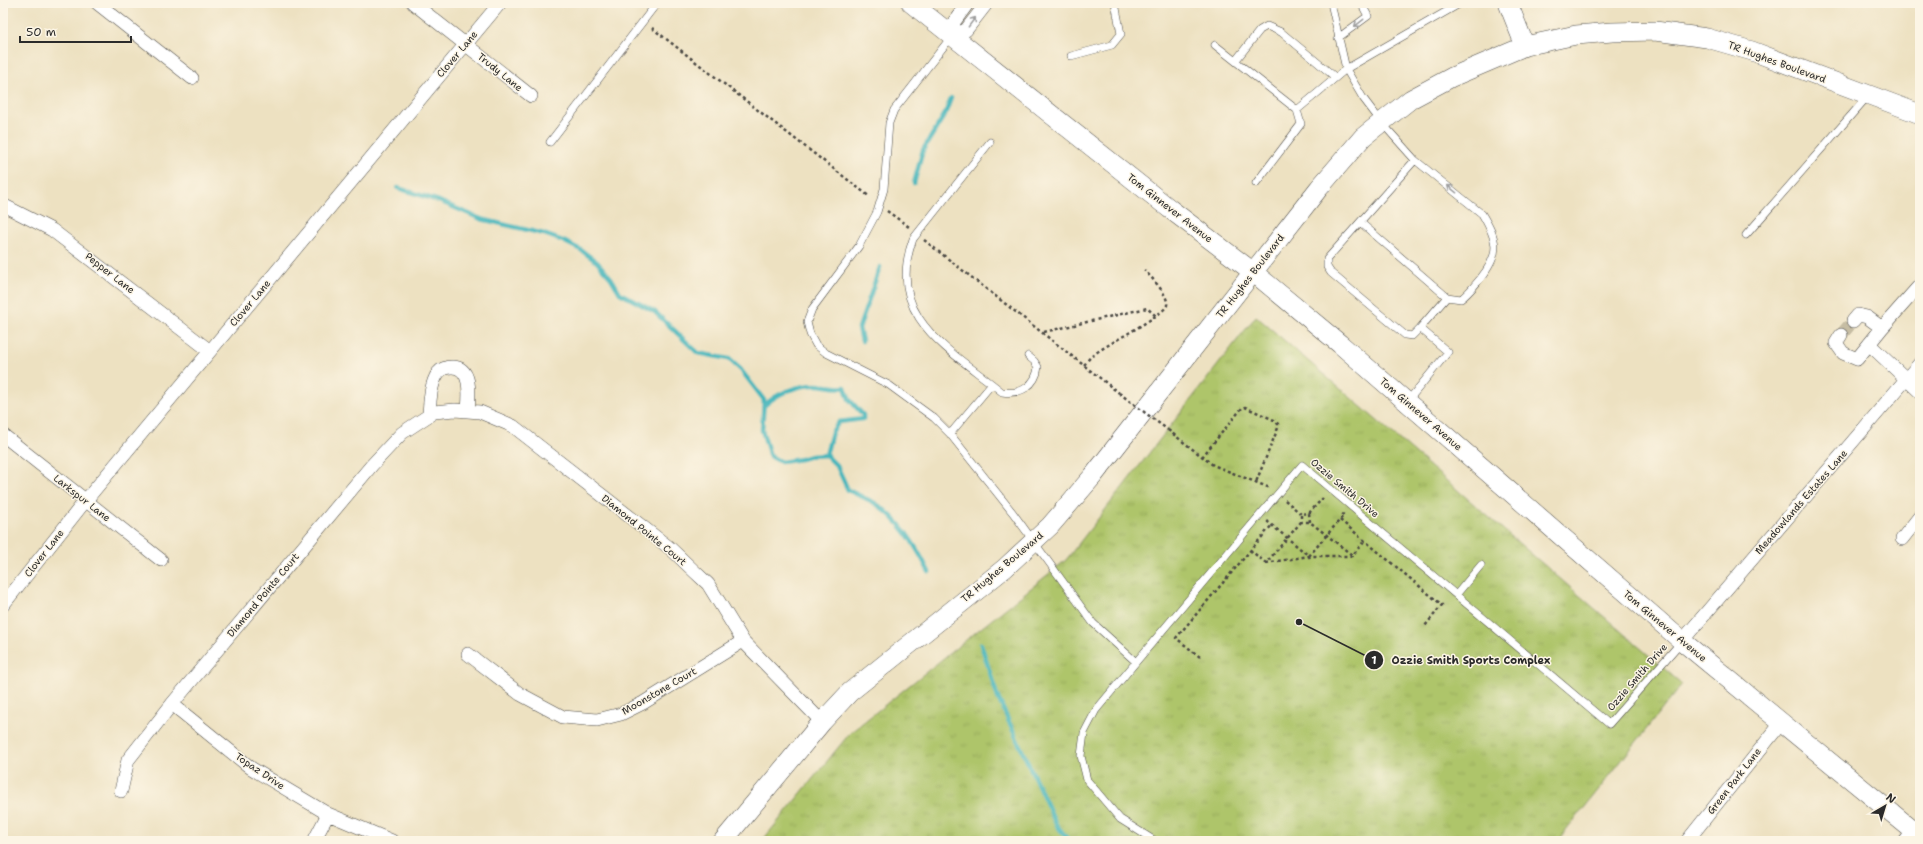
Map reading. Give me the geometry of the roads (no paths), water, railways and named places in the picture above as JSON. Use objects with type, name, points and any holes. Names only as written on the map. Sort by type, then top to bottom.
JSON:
[{"type":"main road","name":"Tom Ginnever Avenue","points":[[911,3],[1170,209],[1253,272],[1340,344],[1682,641],[1782,722],[1911,836]]},
{"type":"main road","points":[[1508,3],[1525,46]]},
{"type":"main road","name":"TR Hughes Boulevard","points":[[723,841],[822,722],[850,692],[1005,568],[1034,542],[1060,515],[1093,476],[1324,182],[1363,137],[1411,100],[1452,77],[1525,46],[1576,35],[1612,32],[1655,32],[1707,38],[1752,51],[1868,96],[1920,114]]},
{"type":"street","points":[[97,3],[192,78]]},
{"type":"street","name":"Trudy Lane","points":[[413,3],[531,96]]},
{"type":"street","name":"Clover Lane","points":[[3,605],[86,500],[500,3]]},
{"type":"street","points":[[952,36],[954,22],[968,3]]},
{"type":"street","points":[[952,36],[966,30],[986,3]]},
{"type":"street","name":"Pepper Lane","points":[[3,205],[52,230],[210,351]]},
{"type":"street","points":[[1842,335],[1836,343],[1843,353],[1857,359],[1920,285]]},
{"type":"street","points":[[1853,321],[1858,315],[1867,317],[1882,328]]},
{"type":"street","points":[[1869,344],[1890,362],[1906,380],[1920,392]]},
{"type":"street","name":"Meadowlands Estates Lane","points":[[1682,641],[1920,363]]},
{"type":"street","points":[[429,416],[431,390],[438,373],[445,368],[454,367],[464,373],[469,382],[468,411]]},
{"type":"street","name":"Diamond Pointe Court","points":[[121,791],[128,760],[172,704],[372,465],[402,433],[434,412],[455,410],[480,412],[513,426],[671,549],[708,584],[743,641],[822,722]]},
{"type":"street","name":"Larkspur Lane","points":[[3,435],[162,560]]},
{"type":"street","points":[[1902,539],[1920,516]]},
{"type":"street","name":"Moonstone Court","points":[[468,654],[520,694],[563,717],[597,720],[621,714],[643,703],[743,641]]},
{"type":"street","name":"Topaz Drive","points":[[172,704],[251,768],[328,814],[392,841]]},
{"type":"street","name":"Green Park Lane","points":[[1687,841],[1782,722]]},
{"type":"street","points":[[314,841],[328,814]]},
{"type":"lane","points":[[550,142],[657,3]]},
{"type":"lane","points":[[1071,56],[1112,46],[1121,34],[1115,3]]},
{"type":"lane","points":[[1331,3],[1346,69],[1363,98],[1415,160],[1482,214],[1495,243],[1493,260],[1467,295],[1461,299],[1447,297],[1360,222]]},
{"type":"lane","points":[[1338,38],[1368,16],[1361,3]]},
{"type":"lane","points":[[1297,110],[1346,69],[1461,3]]},
{"type":"lane","points":[[1236,60],[1260,30],[1268,26],[1280,32],[1336,77]]},
{"type":"lane","points":[[952,36],[894,110],[889,123],[884,189],[877,212],[859,246],[812,309],[807,322],[810,334],[816,345],[826,353],[889,385],[934,418],[950,434],[1013,513],[1093,623],[1136,662],[1096,710],[1084,733],[1082,756],[1087,780],[1120,819],[1155,841]]},
{"type":"lane","points":[[1215,45],[1236,60],[1297,110],[1301,124],[1256,183]]},
{"type":"lane","points":[[1746,235],[1868,96]]},
{"type":"lane","points":[[990,142],[913,239],[909,250],[907,290],[910,304],[928,332],[1002,392],[1011,394],[1027,388],[1037,374],[1038,367],[1028,356]]},
{"type":"lane","points":[[1415,160],[1327,259],[1327,267],[1331,273],[1405,335],[1412,336],[1447,297]]},
{"type":"lane","points":[[1407,402],[1448,352],[1420,328]]},
{"type":"lane","points":[[950,434],[992,384]]},
{"type":"lane","name":"Ozzie Smith Drive","points":[[1136,662],[1302,465],[1609,724],[1682,641]]},
{"type":"lane","points":[[1456,595],[1481,565]]},
{"type":"waterway","points":[[914,183],[923,150],[945,114],[951,98]]},
{"type":"waterway","points":[[398,188],[439,201],[481,219],[544,234],[581,250],[597,262],[611,278],[620,293],[655,312],[698,353],[729,359],[741,370],[764,400],[762,430],[770,456],[781,462],[811,456],[826,455],[837,466],[848,490],[873,502],[899,524],[919,552],[929,572]]},
{"type":"waterway","points":[[862,341],[859,328],[880,267]]},
{"type":"waterway","points":[[764,406],[775,397],[802,386],[816,385],[838,388],[845,387],[849,399],[863,415],[863,419],[839,422],[832,432],[826,455]]},
{"type":"waterway","points":[[981,644],[998,698],[1056,824],[1069,841]]},
{"type":"tunnel","points":[[1841,335],[1853,321]]},
{"type":"place","name":"Ozzie Smith Sports Complex","points":[[1299,622]]}]
